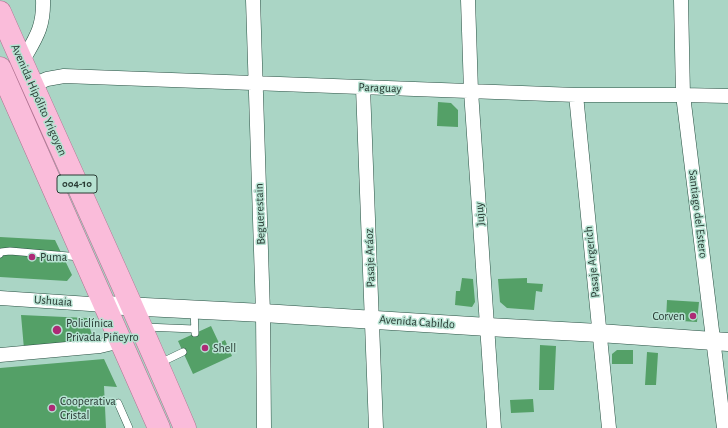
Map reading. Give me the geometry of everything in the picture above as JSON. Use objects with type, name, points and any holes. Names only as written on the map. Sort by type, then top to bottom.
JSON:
[{"type":"main road","name":"Avenida Hipólito Yrigoyen","points":[[0,12],[158,364],[185,428]]},
{"type":"main road","name":"Avenida Hipólito Yrigoyen","points":[[0,68],[159,428]]},
{"type":"street","points":[[22,62],[39,33],[44,11],[43,0]]},
{"type":"street","name":"Beguerestain","points":[[253,0],[263,313],[264,428]]},
{"type":"street","name":"Jujuy","points":[[468,0],[471,92],[494,428]]},
{"type":"street","name":"Santiago del Estero","points":[[681,0],[683,95],[721,342],[724,428]]},
{"type":"street","name":"Paraguay","points":[[33,85],[47,79],[64,76],[471,92],[576,95],[728,96]]},
{"type":"street","name":"Pasaje Aráoz","points":[[363,88],[376,428]]},
{"type":"street","name":"Pasaje Argerich","points":[[576,95],[609,428]]},
{"type":"street","name":"Ushuaia","points":[[0,298],[105,305]]},
{"type":"street","name":"Avenida Cabildo","points":[[105,305],[372,319],[721,342]]},
{"type":"street","points":[[0,355],[100,346],[121,341]]},
{"type":"lane","points":[[0,254],[1,252],[10,251],[84,257]]},
{"type":"lane","points":[[141,327],[195,331],[194,310]]},
{"type":"lane","points":[[158,364],[183,352]]},
{"type":"lane","points":[[118,403],[129,428]]},
{"type":"building","points":[[438,102],[451,103],[458,110],[458,127],[437,126]]},
{"type":"building","name":"Puma","points":[[0,237],[55,240],[72,275],[67,281],[0,277]]},
{"type":"building","points":[[462,278],[473,279],[475,302],[472,307],[455,305],[456,291],[460,291]]},
{"type":"building","points":[[527,278],[527,283],[543,284],[542,292],[536,291],[534,310],[507,308],[500,302],[498,279]]},
{"type":"building","points":[[667,300],[699,302],[697,322],[666,320]]},
{"type":"building","name":"Policlínica Privada Piñeyro","points":[[21,315],[87,318],[94,342],[24,349]]},
{"type":"building","name":"Shell","points":[[211,326],[219,343],[225,340],[232,356],[193,374],[178,341]]},
{"type":"building","points":[[540,345],[556,346],[554,390],[539,390]]},
{"type":"building","points":[[617,350],[633,350],[633,364],[612,364],[612,354]]},
{"type":"building","points":[[647,352],[658,353],[656,385],[645,385]]},
{"type":"building","name":"Cooperativa Cristal","points":[[104,359],[117,387],[104,386],[106,428],[0,428],[0,368]]},
{"type":"building","points":[[533,399],[534,412],[511,413],[510,400]]},
{"type":"place","name":"Puma","points":[[32,257]]},
{"type":"place","name":"Corven","points":[[693,316]]},
{"type":"place","name":"Policlínica Privada Piñeyro","points":[[57,330]]},
{"type":"place","name":"Shell","points":[[205,348]]},
{"type":"place","name":"Cooperativa Cristal","points":[[52,408]]}]
